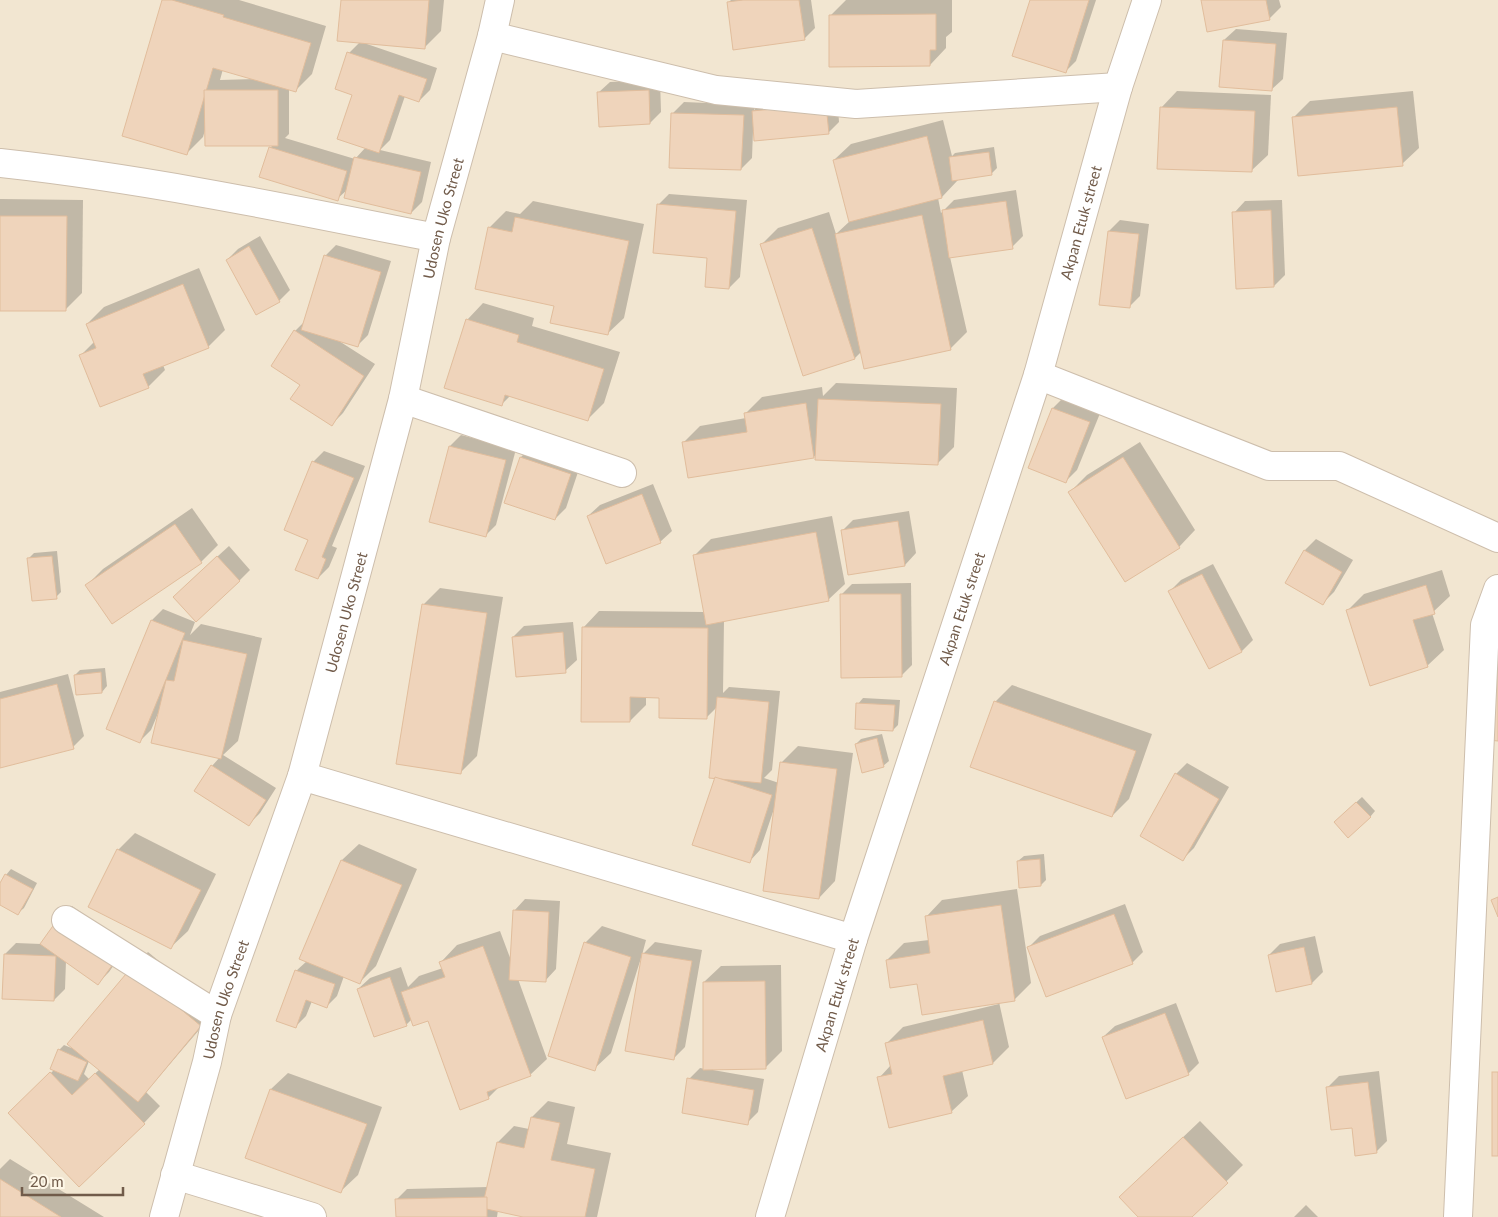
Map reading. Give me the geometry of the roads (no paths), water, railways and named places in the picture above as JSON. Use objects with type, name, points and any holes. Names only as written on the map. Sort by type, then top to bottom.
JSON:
[{"type":"street","name":"Udosen Uko Street","points":[[164,1217],[207,1062],[218,1015],[302,776],[403,399],[436,238],[492,36],[500,0]]},
{"type":"street","name":"Akpan Etuk street","points":[[770,1217],[853,939],[1038,376],[1118,87],[1147,0]]},
{"type":"street","points":[[492,36],[716,90],[856,104],[1118,87]]},
{"type":"street","points":[[0,163],[77,172],[186,189],[436,238]]},
{"type":"street","points":[[1038,376],[1269,466],[1339,466],[1498,538]]},
{"type":"street","points":[[403,399],[622,473]]},
{"type":"street","points":[[1458,1217],[1485,624],[1498,589]]},
{"type":"street","points":[[302,776],[853,939]]},
{"type":"street","points":[[66,920],[218,1015]]},
{"type":"street","points":[[175,1176],[312,1217]]}]
